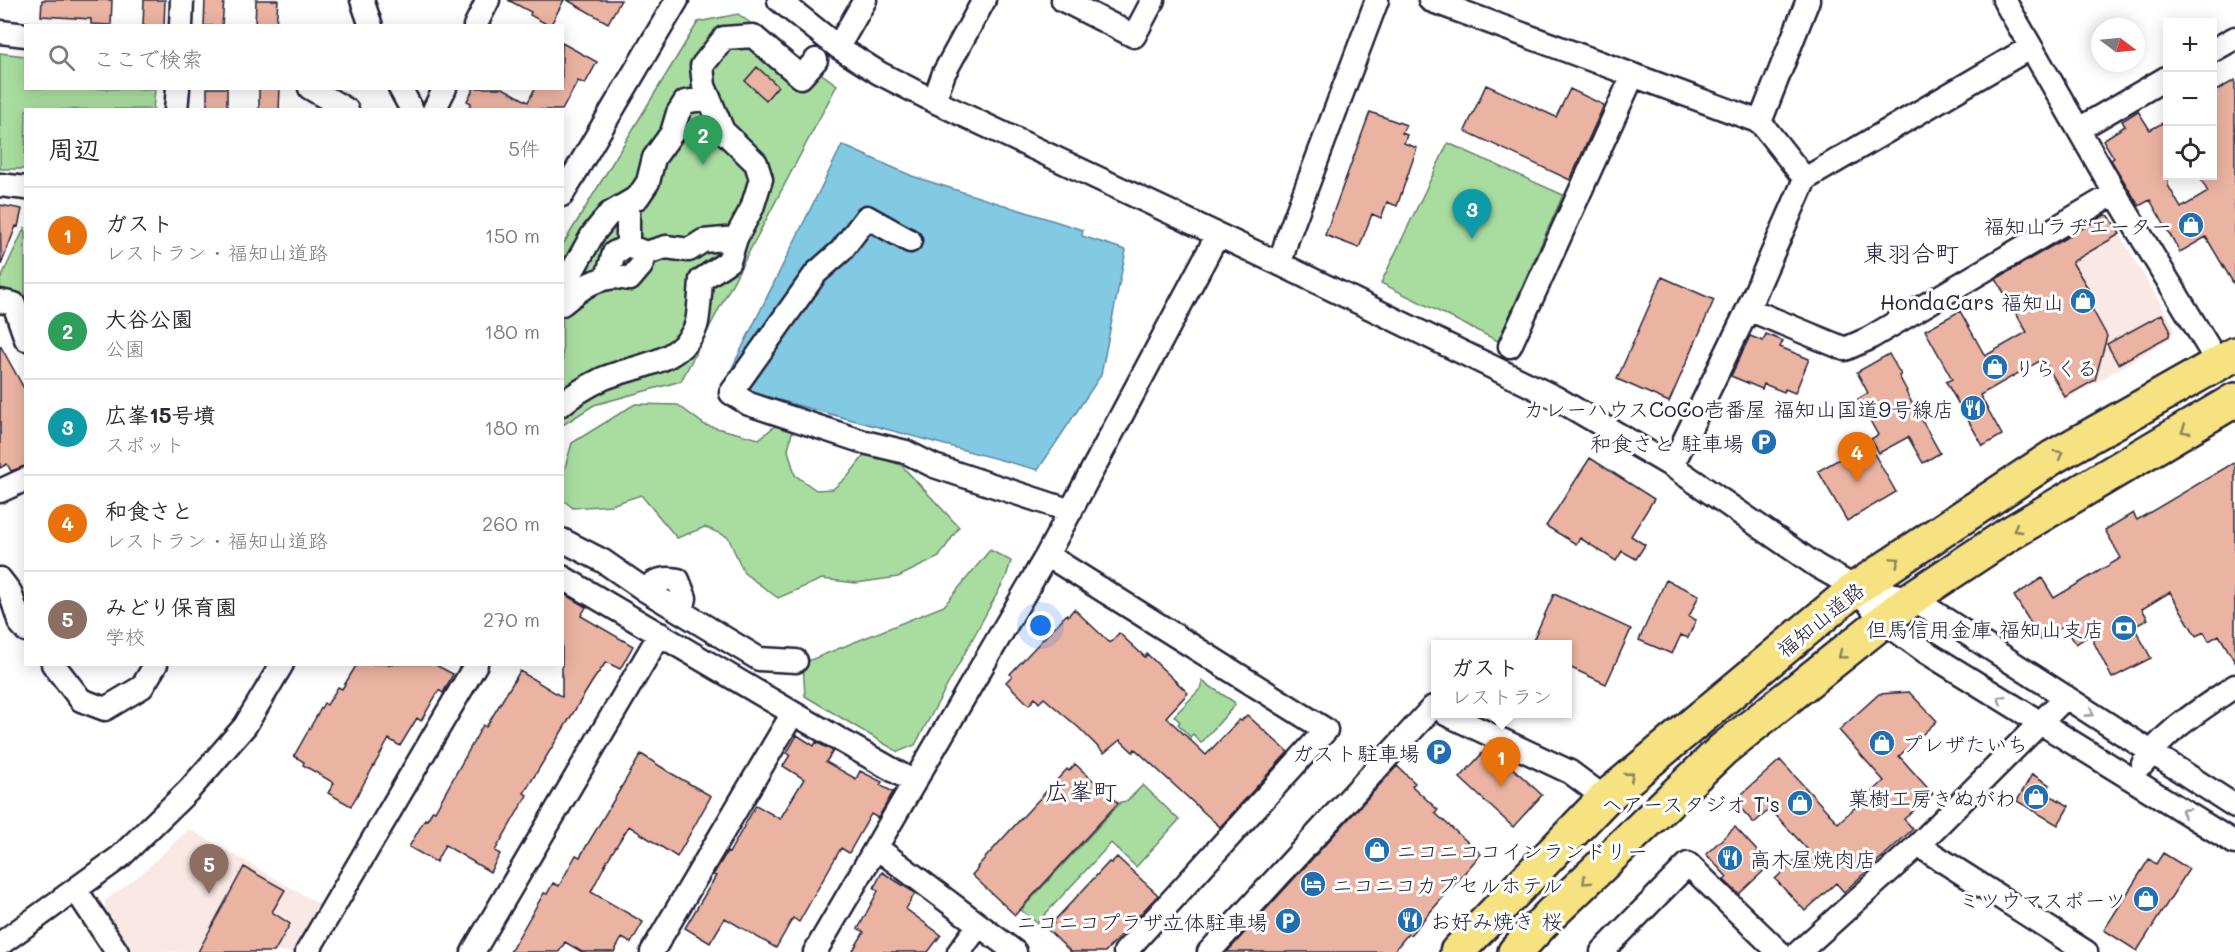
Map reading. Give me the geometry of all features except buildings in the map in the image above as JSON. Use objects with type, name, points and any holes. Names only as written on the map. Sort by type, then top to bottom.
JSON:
[{"type":"highway","name":"福知山道路","points":[[1457,952],[1605,798],[1856,588],[2053,457],[2227,358]]},
{"type":"highway","name":"福知山道路","points":[[1515,952],[1549,916],[1722,750],[1912,598],[2000,540],[2235,400]]},
{"type":"street","points":[[181,24],[182,0]]},
{"type":"street","points":[[362,0],[370,24]]},
{"type":"street","points":[[476,24],[488,0]]},
{"type":"street","points":[[564,192],[677,0]]},
{"type":"street","points":[[779,0],[838,47],[879,73],[1556,398],[1672,466],[1817,566],[1856,588],[1912,598],[2235,806]]},
{"type":"street","points":[[838,47],[865,0]]},
{"type":"street","points":[[934,101],[944,73],[984,0]]},
{"type":"street","points":[[1063,0],[1134,36],[1153,0]]},
{"type":"street","points":[[1280,264],[1287,238],[1377,0]]},
{"type":"street","points":[[1430,0],[1760,122],[1805,179]]},
{"type":"street","points":[[1760,122],[1808,0]]},
{"type":"street","points":[[2004,0],[2115,193],[2227,358]]},
{"type":"street","points":[[0,32],[24,35]]},
{"type":"street","points":[[564,402],[603,379],[674,354],[687,342],[696,325],[701,280],[729,261],[736,238],[752,207],[761,179],[756,163],[723,131],[704,86],[702,66],[724,38],[753,36],[801,77],[816,60]]},
{"type":"street","points":[[2217,48],[2235,38]]},
{"type":"street","points":[[1672,466],[1748,309],[1805,179],[2031,47]]},
{"type":"street","points":[[1510,346],[1633,75]]},
{"type":"street","points":[[2079,129],[2163,80]]},
{"type":"street","points":[[176,108],[178,90]]},
{"type":"street","points":[[313,90],[343,108]]},
{"type":"street","points":[[401,90],[411,108]]},
{"type":"street","points":[[435,108],[444,90]]},
{"type":"street","points":[[564,285],[593,234],[609,214],[628,205],[638,197],[648,182],[654,158],[672,133],[678,113],[685,102],[708,98]]},
{"type":"street","points":[[0,185],[24,188]]},
{"type":"street","points":[[1748,309],[1845,349],[1868,339],[2115,193]]},
{"type":"street","points":[[564,302],[599,278],[630,279],[641,266],[628,205]]},
{"type":"street","points":[[910,242],[867,217],[841,251],[816,273],[731,393],[749,404],[864,442],[906,452],[934,466],[1071,511]]},
{"type":"street","points":[[815,952],[1047,555],[1217,236]]},
{"type":"street","points":[[637,249],[666,247],[689,250],[704,241],[736,238]]},
{"type":"street","points":[[689,250],[699,266],[713,273]]},
{"type":"street","points":[[0,301],[14,304],[24,333]]},
{"type":"street","points":[[0,491],[24,480]]},
{"type":"street","points":[[564,542],[598,570],[645,590],[759,659],[796,662]]},
{"type":"street","points":[[1047,555],[1326,730],[1125,952]]},
{"type":"street","points":[[564,578],[914,782]]},
{"type":"street","points":[[0,579],[10,592],[20,623],[24,628]]},
{"type":"street","points":[[1856,588],[1883,621],[1926,652],[2235,843]]},
{"type":"street","points":[[473,952],[660,634]]},
{"type":"street","points":[[55,666],[81,700],[105,709],[142,687],[155,666]]},
{"type":"street","points":[[0,944],[120,857],[189,789],[245,726],[281,666]]},
{"type":"street","points":[[307,952],[475,666]]},
{"type":"street","points":[[2134,779],[2151,752],[2170,732],[2235,686]]},
{"type":"street","points":[[1799,952],[1918,845],[2066,697]]},
{"type":"street","points":[[1209,952],[1431,709]]},
{"type":"street","points":[[652,952],[793,713]]},
{"type":"street","points":[[1455,718],[1570,772],[1605,798]]},
{"type":"street","points":[[1918,845],[2085,952]]},
{"type":"street","points":[[877,848],[1015,952]]},
{"type":"street","points":[[1602,952],[1688,864],[1779,952]]},
{"type":"street","points":[[76,890],[117,952]]},
{"type":"street","points":[[959,952],[979,925]]},
{"type":"shaded area","name":"HondaCars 福知山","points":[[2100,213],[2109,216],[2174,327],[2172,338],[2064,401],[1992,276]]},
{"type":"shaded area","points":[[189,829],[323,906],[295,952],[129,952],[103,911],[105,901],[141,874]]},
{"type":"green space","points":[[738,14],[837,85],[681,381],[594,405],[564,424],[564,243],[698,22]]},
{"type":"green space","points":[[0,53],[24,56],[24,90],[155,90],[153,108],[24,108],[24,169],[0,169]]},
{"type":"green space","points":[[1448,143],[1563,195],[1498,341],[1381,283]]},
{"type":"green space","points":[[24,229],[24,344],[19,326],[0,307],[0,280]]},
{"type":"green space","points":[[635,404],[678,405],[705,425],[759,439],[775,426],[793,428],[788,450],[795,475],[816,490],[833,489],[849,475],[866,453],[901,465],[959,527],[939,557],[898,577],[856,583],[822,579],[778,598],[744,573],[728,537],[705,527],[677,538],[641,495],[611,505],[573,508],[564,501],[564,471],[572,443]]},
{"type":"green space","points":[[990,550],[1011,561],[1006,577],[915,745],[898,752],[805,696],[803,663],[944,606]]},
{"type":"green space","points":[[1202,681],[1234,702],[1235,705],[1201,743],[1193,734],[1190,737],[1174,716],[1202,687]]},
{"type":"green space","points":[[1143,785],[1179,820],[1136,867],[1111,843],[1037,923],[1021,910],[1121,802],[1127,801]]},
{"type":"water","points":[[842,145],[912,176],[1083,230],[1082,236],[1126,250],[1101,375],[1038,470],[756,394],[728,376]]},
{"type":"place","name":"大谷公園","points":[[703,165]]},
{"type":"place","name":"福知山ラヂエーター","points":[[2191,225]]},
{"type":"place","name":"広峯15号墳","points":[[1472,239]]},
{"type":"place","name":"HondaCars 福知山","points":[[2083,301]]},
{"type":"place","name":"りらくる","points":[[1995,367]]},
{"type":"place","name":"カレーハウスCoCo壱番屋 福知山国道9号線店","points":[[1973,408]]},
{"type":"place","name":"和食さと 駐車場","points":[[1764,442]]},
{"type":"place","name":"和食さと","points":[[1857,482]]},
{"type":"place","name":"但馬信用金庫 福知山支店","points":[[2124,628]]},
{"type":"place","name":"プレザたいち","points":[[1882,743]]},
{"type":"place","name":"ガスト駐車場","points":[[1439,752]]},
{"type":"place","name":"ガスト","points":[[1501,787]]},
{"type":"place","name":"菓樹工房きぬがわ","points":[[2036,797]]},
{"type":"place","name":"ヘアースタジオ T's","points":[[1800,803]]},
{"type":"place","name":"ニコニココインランドリー","points":[[1377,850]]},
{"type":"place","name":"高木屋焼肉店","points":[[1730,858]]},
{"type":"place","name":"ニコニコカプセルホテル","points":[[1313,884]]},
{"type":"place","name":"みどり保育園","points":[[209,894]]},
{"type":"place","name":"ミツウマスポーツ","points":[[2146,899]]},
{"type":"place","name":"お好み焼き 桜","points":[[1410,920]]},
{"type":"place","name":"ニコニコプラザ立体駐車場","points":[[1288,921]]},
{"type":"district","name":"東羽合町","points":[[1911,252]]},
{"type":"district","name":"広峯町","points":[[1081,790]]}]
